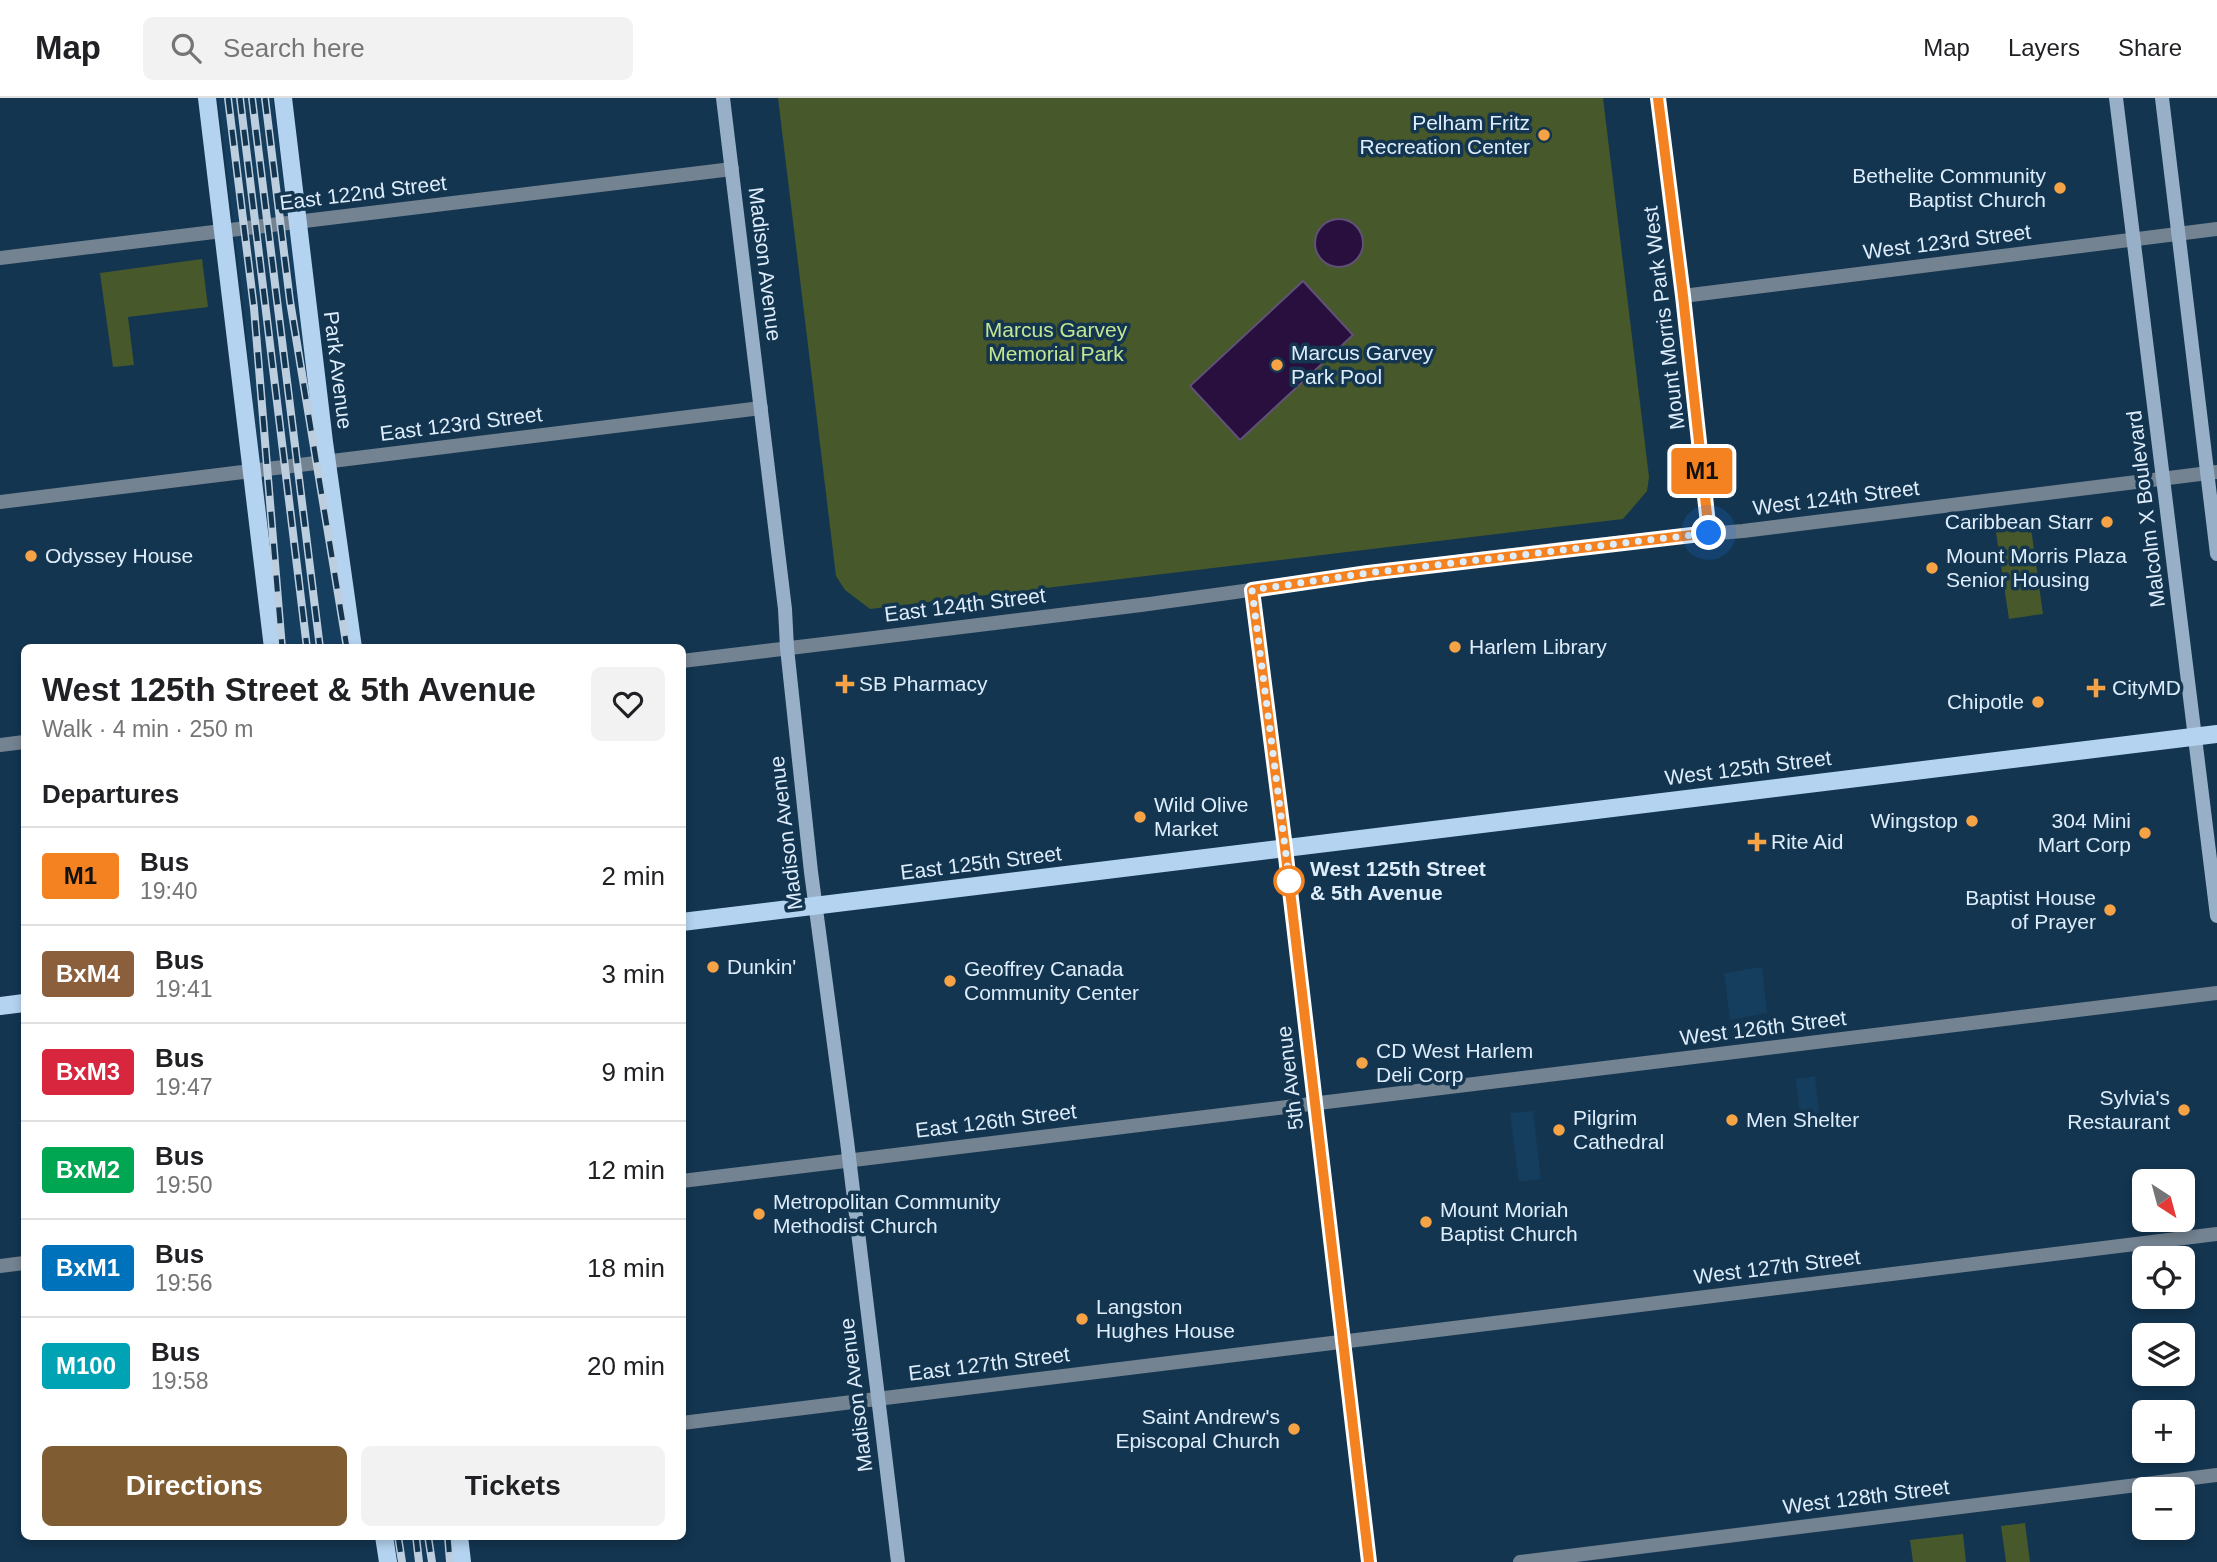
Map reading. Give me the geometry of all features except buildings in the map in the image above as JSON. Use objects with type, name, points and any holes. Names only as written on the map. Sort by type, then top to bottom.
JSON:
[{"type":"main road","points":[[207,98],[273,644]]},
{"type":"main road","name":"Park Avenue","points":[[283,98],[326,462],[352,644]]},
{"type":"main road","name":"Madison Avenue","points":[[723,98],[785,609],[816,907],[898,1562]]},
{"type":"main road","name":"Malcolm X Boulevard","points":[[2116,98],[2217,916]]},
{"type":"main road","points":[[2162,98],[2212,473],[2217,554]]},
{"type":"main road","name":"5th Avenue","points":[[1252,590],[1369,1562]]},
{"type":"main road","name":"West 125th Street","points":[[1285,848],[2217,734]]},
{"type":"main road","name":"East 125th Street","points":[[686,922],[1285,848]]},
{"type":"main road","points":[[0,1006],[21,1003]]},
{"type":"main road","points":[[385,1540],[388,1562]]},
{"type":"main road","points":[[459,1540],[462,1562]]},
{"type":"street","name":"Mount Morris Park West","points":[[1658,98],[1709,533]]},
{"type":"street","name":"East 122nd Street","points":[[0,258],[732,169]]},
{"type":"street","name":"West 123rd Street","points":[[1683,296],[2217,229]]},
{"type":"street","name":"East 123rd Street","points":[[0,502],[761,408]]},
{"type":"street","name":"West 124th Street","points":[[1252,590],[1368,573],[1741,531],[2212,473]]},
{"type":"street","name":"East 124th Street","points":[[686,661],[1252,590]]},
{"type":"street","points":[[0,746],[21,742]]},
{"type":"street","name":"West 126th Street","points":[[1314,1104],[2217,993]]},
{"type":"street","name":"East 126th Street","points":[[686,1180],[1314,1104]]},
{"type":"street","name":"West 127th Street","points":[[1343,1342],[2217,1234]]},
{"type":"street","points":[[0,1266],[21,1263]]},
{"type":"street","name":"East 127th Street","points":[[686,1422],[1343,1342]]},
{"type":"street","name":"West 128th Street","points":[[1520,1562],[2217,1475]]},
{"type":"shaded area","points":[[218,98],[273,98],[299,305],[350,644],[277,644],[244,312]]},
{"type":"shaded area","points":[[1339,219],[1356,226],[1363,243],[1356,260],[1339,267],[1322,260],[1315,243],[1322,226]]},
{"type":"shaded area","points":[[1303,281],[1353,335],[1240,440],[1190,386]]},
{"type":"shaded area","points":[[1762,967],[1767,1013],[1730,1020],[1724,973]]},
{"type":"shaded area","points":[[1815,1076],[1819,1113],[1800,1115],[1796,1079]]},
{"type":"shaded area","points":[[1533,1111],[1541,1179],[1519,1182],[1510,1113]]},
{"type":"shaded area","points":[[391,1540],[453,1540],[456,1562],[394,1562]]},
{"type":"green space","name":"Marcus Garvey Memorial Park","points":[[778,98],[1603,98],[1649,477],[1647,491],[1623,519],[870,609],[845,590],[836,576]]},
{"type":"green space","points":[[202,259],[208,307],[128,317],[134,365],[113,367],[100,273]]},
{"type":"green space","points":[[2030,521],[2043,614],[2009,619],[1995,526]]},
{"type":"green space","points":[[2025,1523],[2030,1562],[2006,1562],[2001,1526]]},
{"type":"green space","points":[[1963,1534],[1966,1562],[1913,1562],[1910,1540]]},
{"type":"railway","points":[[228,98],[254,308],[282,644]]},
{"type":"railway","points":[[240,98],[307,644]]},
{"type":"railway","points":[[252,98],[320,644]]},
{"type":"railway","points":[[265,98],[290,301],[346,644]]},
{"type":"railway","points":[[399,1540],[402,1562]]},
{"type":"railway","points":[[416,1540],[419,1562]]},
{"type":"railway","points":[[429,1540],[432,1562]]},
{"type":"railway","points":[[448,1540],[450,1562]]},
{"type":"bus line","name":"M1","points":[[1369,1562],[1252,590],[1368,573],[1709,533],[1658,98]]},
{"type":"place","name":"Pelham Fritz Recreation Center","points":[[1544,135]]},
{"type":"place","name":"Bethelite Community Baptist Church","points":[[2060,188]]},
{"type":"place","name":"Marcus Garvey Park Pool","points":[[1277,365]]},
{"type":"place","name":"Caribbean Starr","points":[[2107,522]]},
{"type":"place","name":"Odyssey House","points":[[31,556]]},
{"type":"place","name":"Mount Morris Plaza Senior Housing","points":[[1932,568]]},
{"type":"place","name":"Harlem Library","points":[[1455,647]]},
{"type":"place","name":"SB Pharmacy","points":[[845,684]]},
{"type":"place","name":"CityMD","points":[[2096,688]]},
{"type":"place","name":"Chipotle","points":[[2038,702]]},
{"type":"place","name":"Wild Olive Market","points":[[1140,817]]},
{"type":"place","name":"Wingstop","points":[[1972,821]]},
{"type":"place","name":"304 Mini Mart Corp","points":[[2145,833]]},
{"type":"place","name":"Rite Aid","points":[[1757,842]]},
{"type":"place","name":"West 125th Street & 5th Avenue","points":[[1289,881]]},
{"type":"place","name":"Baptist House of Prayer","points":[[2110,910]]},
{"type":"place","name":"Dunkin'","points":[[713,967]]},
{"type":"place","name":"Geoffrey Canada Community Center","points":[[950,981]]},
{"type":"place","name":"CD West Harlem Deli Corp","points":[[1362,1063]]},
{"type":"place","name":"Sylvia's Restaurant","points":[[2184,1110]]},
{"type":"place","name":"Men Shelter","points":[[1732,1120]]},
{"type":"place","name":"Pilgrim Cathedral","points":[[1559,1130]]},
{"type":"place","name":"Metropolitan Community Methodist Church","points":[[759,1214]]},
{"type":"place","name":"Mount Moriah Baptist Church","points":[[1426,1222]]},
{"type":"place","name":"Langston Hughes House","points":[[1082,1319]]},
{"type":"place","name":"Saint Andrew's Episcopal Church","points":[[1294,1429]]},
{"type":"route","points":[[1289,881],[1290,886],[1252,590],[1368,573],[1709,533]]}]
